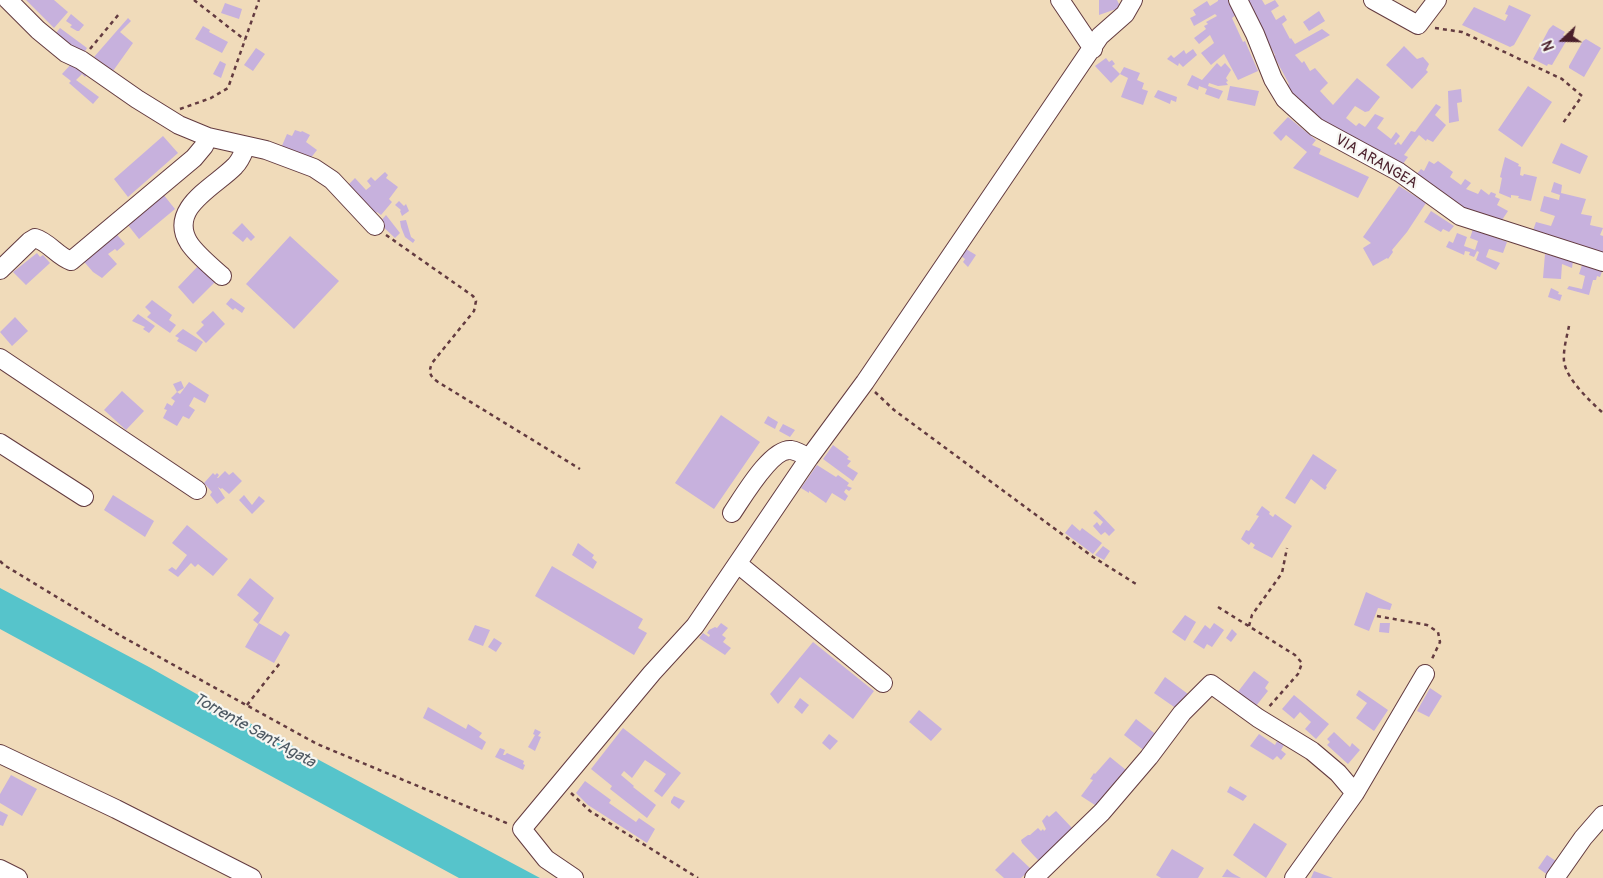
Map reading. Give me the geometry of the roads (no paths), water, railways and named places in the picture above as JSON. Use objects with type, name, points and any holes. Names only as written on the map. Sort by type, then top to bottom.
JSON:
[{"type":"street","points":[[8,0],[38,30],[66,53],[81,60],[137,99],[179,124],[208,138],[266,150],[314,168],[332,180],[375,226]]},
{"type":"street","points":[[1060,0],[1093,49]]},
{"type":"street","points":[[574,878],[546,859],[522,829],[652,673],[695,626],[809,458],[865,382],[1093,49],[1100,36],[1125,14],[1133,0]]},
{"type":"street","name":"VIA ARANGEA","points":[[1238,0],[1255,34],[1273,79],[1285,99],[1316,127],[1399,172],[1460,216],[1603,262]]},
{"type":"street","points":[[1373,0],[1418,25],[1437,0]]},
{"type":"street","points":[[0,270],[35,238],[63,258],[71,261],[194,158],[208,138]]},
{"type":"street","points":[[222,276],[188,242],[184,222],[188,209],[194,200],[235,166],[246,146]]},
{"type":"street","points":[[0,358],[197,490]]},
{"type":"street","points":[[0,443],[84,497]]},
{"type":"street","points":[[732,513],[765,466],[777,454],[791,450],[809,458]]},
{"type":"street","points":[[738,564],[883,683]]},
{"type":"street","points":[[1294,878],[1355,793],[1425,674]]},
{"type":"street","points":[[1034,878],[1102,812],[1149,757],[1182,713],[1211,684],[1258,718],[1312,752],[1338,772],[1355,793]]},
{"type":"street","points":[[0,754],[116,809],[252,878]]},
{"type":"street","points":[[1555,878],[1583,838],[1603,815]]},
{"type":"street","points":[[0,869],[18,878]]},
{"type":"water","name":"Torrente Sant'Agata","points":[[0,588],[540,878],[459,878],[0,629]]}]
